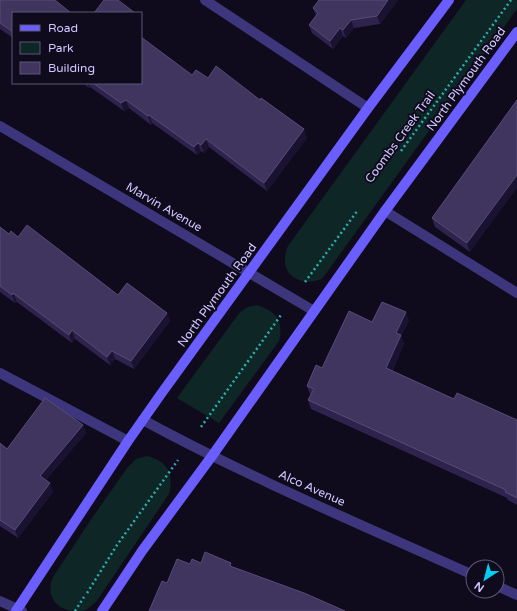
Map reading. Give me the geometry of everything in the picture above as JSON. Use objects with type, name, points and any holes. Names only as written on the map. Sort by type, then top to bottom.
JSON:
[{"type":"street","points":[[205,0],[368,108]]},
{"type":"street","name":"North Plymouth Road","points":[[18,610],[128,441],[368,108],[449,0]]},
{"type":"street","name":"North Plymouth Road","points":[[102,611],[142,551],[212,456],[314,311],[517,32]]},
{"type":"street","name":"Marvin Avenue","points":[[0,126],[314,311]]},
{"type":"street","points":[[385,212],[517,293]]},
{"type":"street","points":[[0,373],[128,441]]},
{"type":"street","name":"Alco Avenue","points":[[143,420],[212,456],[465,571]]},
{"type":"street","points":[[505,590],[517,595]]},
{"type":"street","points":[[0,601],[18,610]]},
{"type":"path","name":"Coombs Creek Trail","points":[[400,152],[511,0]]},
{"type":"path","points":[[303,285],[359,209]]},
{"type":"path","points":[[200,429],[280,318]]},
{"type":"green space","points":[[466,0],[516,0],[517,9],[322,279],[305,281],[292,276],[287,270],[285,263],[285,255],[288,246]]},
{"type":"green space","points":[[257,305],[269,310],[277,318],[280,328],[279,341],[219,423],[177,398],[240,312],[248,307]]},
{"type":"green space","points":[[147,456],[160,461],[168,469],[171,480],[169,494],[96,602],[84,611],[63,608],[54,601],[51,596],[50,590],[53,577],[127,468],[136,459]]},
{"type":"building","points":[[0,0],[55,0],[70,12],[12,12],[12,31],[0,23]]},
{"type":"building","points":[[104,0],[118,0],[134,12],[95,12]]},
{"type":"building","points":[[319,0],[388,0],[377,16],[351,20],[343,30],[340,28],[330,41],[309,25],[318,13],[313,8]]},
{"type":"building","points":[[142,38],[192,75],[196,70],[208,78],[216,66],[260,100],[261,98],[304,129],[264,183],[206,139],[201,145],[198,143],[194,147],[126,100],[121,103],[94,84],[142,84]]},
{"type":"building","points":[[517,100],[517,175],[467,243],[432,218]]},
{"type":"building","points":[[27,225],[118,295],[127,283],[167,313],[131,361],[112,351],[107,357],[72,330],[69,335],[13,293],[12,295],[0,286],[0,227],[9,234],[11,231],[18,237]]},
{"type":"building","points":[[382,302],[406,312],[396,333],[401,335],[386,368],[454,399],[457,393],[517,420],[517,498],[505,492],[506,490],[308,400],[314,389],[307,386],[316,365],[322,368],[349,311],[372,322]]},
{"type":"building","points":[[45,398],[83,425],[40,476],[50,483],[15,530],[0,520],[0,443],[7,449]]},
{"type":"building","points":[[205,552],[231,563],[230,566],[304,593],[345,611],[149,611],[162,581],[167,583],[177,559],[190,564],[192,559],[201,563]]}]
